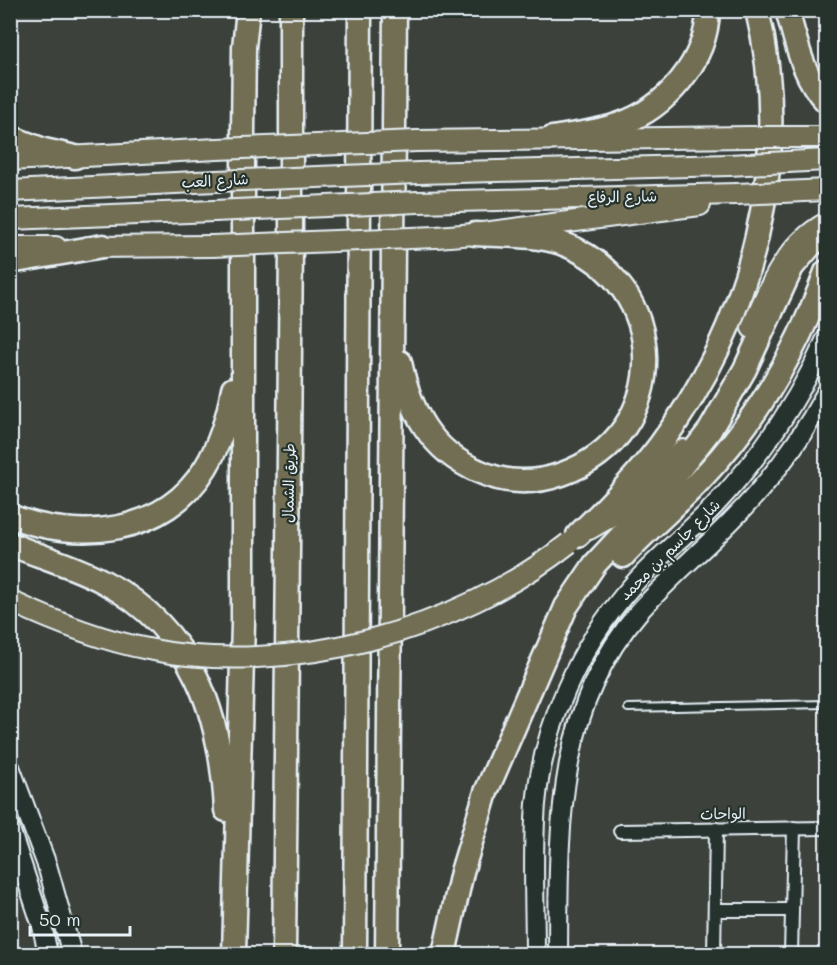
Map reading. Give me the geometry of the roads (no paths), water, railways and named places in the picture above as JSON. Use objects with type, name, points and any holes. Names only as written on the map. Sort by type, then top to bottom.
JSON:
[{"type":"highway","points":[[239,10],[244,47]]},
{"type":"highway","points":[[234,954],[243,634],[244,47],[248,10]]},
{"type":"highway","name":"طريق الشمال","points":[[284,954],[291,259],[291,10]]},
{"type":"highway","points":[[355,954],[360,10]]},
{"type":"highway","points":[[387,954],[395,10]]},
{"type":"highway","points":[[552,138],[620,124],[637,117],[660,101],[683,77],[695,57],[704,37],[708,10]]},
{"type":"highway","points":[[574,539],[638,471],[677,421],[717,352],[735,310],[761,218],[767,176],[770,117],[768,82],[758,10]]},
{"type":"highway","points":[[787,10],[811,79],[826,101]]},
{"type":"highway","points":[[10,137],[44,150],[75,157]]},
{"type":"highway","points":[[392,316],[404,384],[413,410],[435,442],[466,466],[508,480],[528,482],[570,471],[608,446],[631,417],[642,388],[645,371],[643,333],[626,293],[598,262],[560,243],[536,237],[475,234]]},
{"type":"highway","points":[[444,954],[462,872],[486,792],[553,633],[582,582],[682,467],[729,389],[792,267],[811,245],[826,234]]},
{"type":"highway","points":[[10,262],[104,246]]},
{"type":"highway","points":[[532,681],[601,582],[637,541],[698,482],[745,425],[782,369],[813,306],[826,272]]},
{"type":"highway","points":[[10,516],[55,530],[94,531],[135,522],[181,495],[205,469],[221,438],[233,390],[243,325]]},
{"type":"highway","points":[[10,544],[78,570],[112,586],[144,610],[181,650],[207,699],[216,728],[225,785],[234,909]]},
{"type":"main road","points":[[10,160],[417,141],[826,137]]},
{"type":"main road","name":"شارع الرفاع","points":[[419,173],[729,165],[826,160]]},
{"type":"main road","name":"شارع العب","points":[[10,191],[419,173]]},
{"type":"main road","name":"شارع الرفاع","points":[[418,202],[826,190]]},
{"type":"main road","points":[[10,248],[212,246],[436,237],[696,207],[733,194]]},
{"type":"main road","name":"شارع العب","points":[[10,219],[418,202]]},
{"type":"main road","points":[[10,601],[73,628],[149,650],[213,656],[264,656],[303,652],[370,640],[462,608],[535,568],[574,539],[622,510],[668,466],[729,389],[780,268],[807,235],[826,222]]},
{"type":"main road","name":"شارع جاسم بن محمد","points":[[535,954],[535,829],[538,789],[555,726],[580,661],[600,627],[632,586],[712,508],[760,452],[800,390],[826,339]]},
{"type":"main road","name":"شارع جاسم بن محمد","points":[[558,954],[562,796],[569,755],[594,685],[624,631],[663,587],[759,491],[803,433],[826,393]]},
{"type":"main road","points":[[10,767],[47,865],[72,954]]},
{"type":"main road","points":[[10,829],[25,867],[48,954]]},
{"type":"street","points":[[791,954],[794,828]]},
{"type":"street","name":"الواحات","points":[[620,831],[826,828]]},
{"type":"street","points":[[714,954],[716,829]]},
{"type":"street","points":[[715,910],[792,910]]},
{"type":"lane","points":[[628,708],[826,704]]}]
